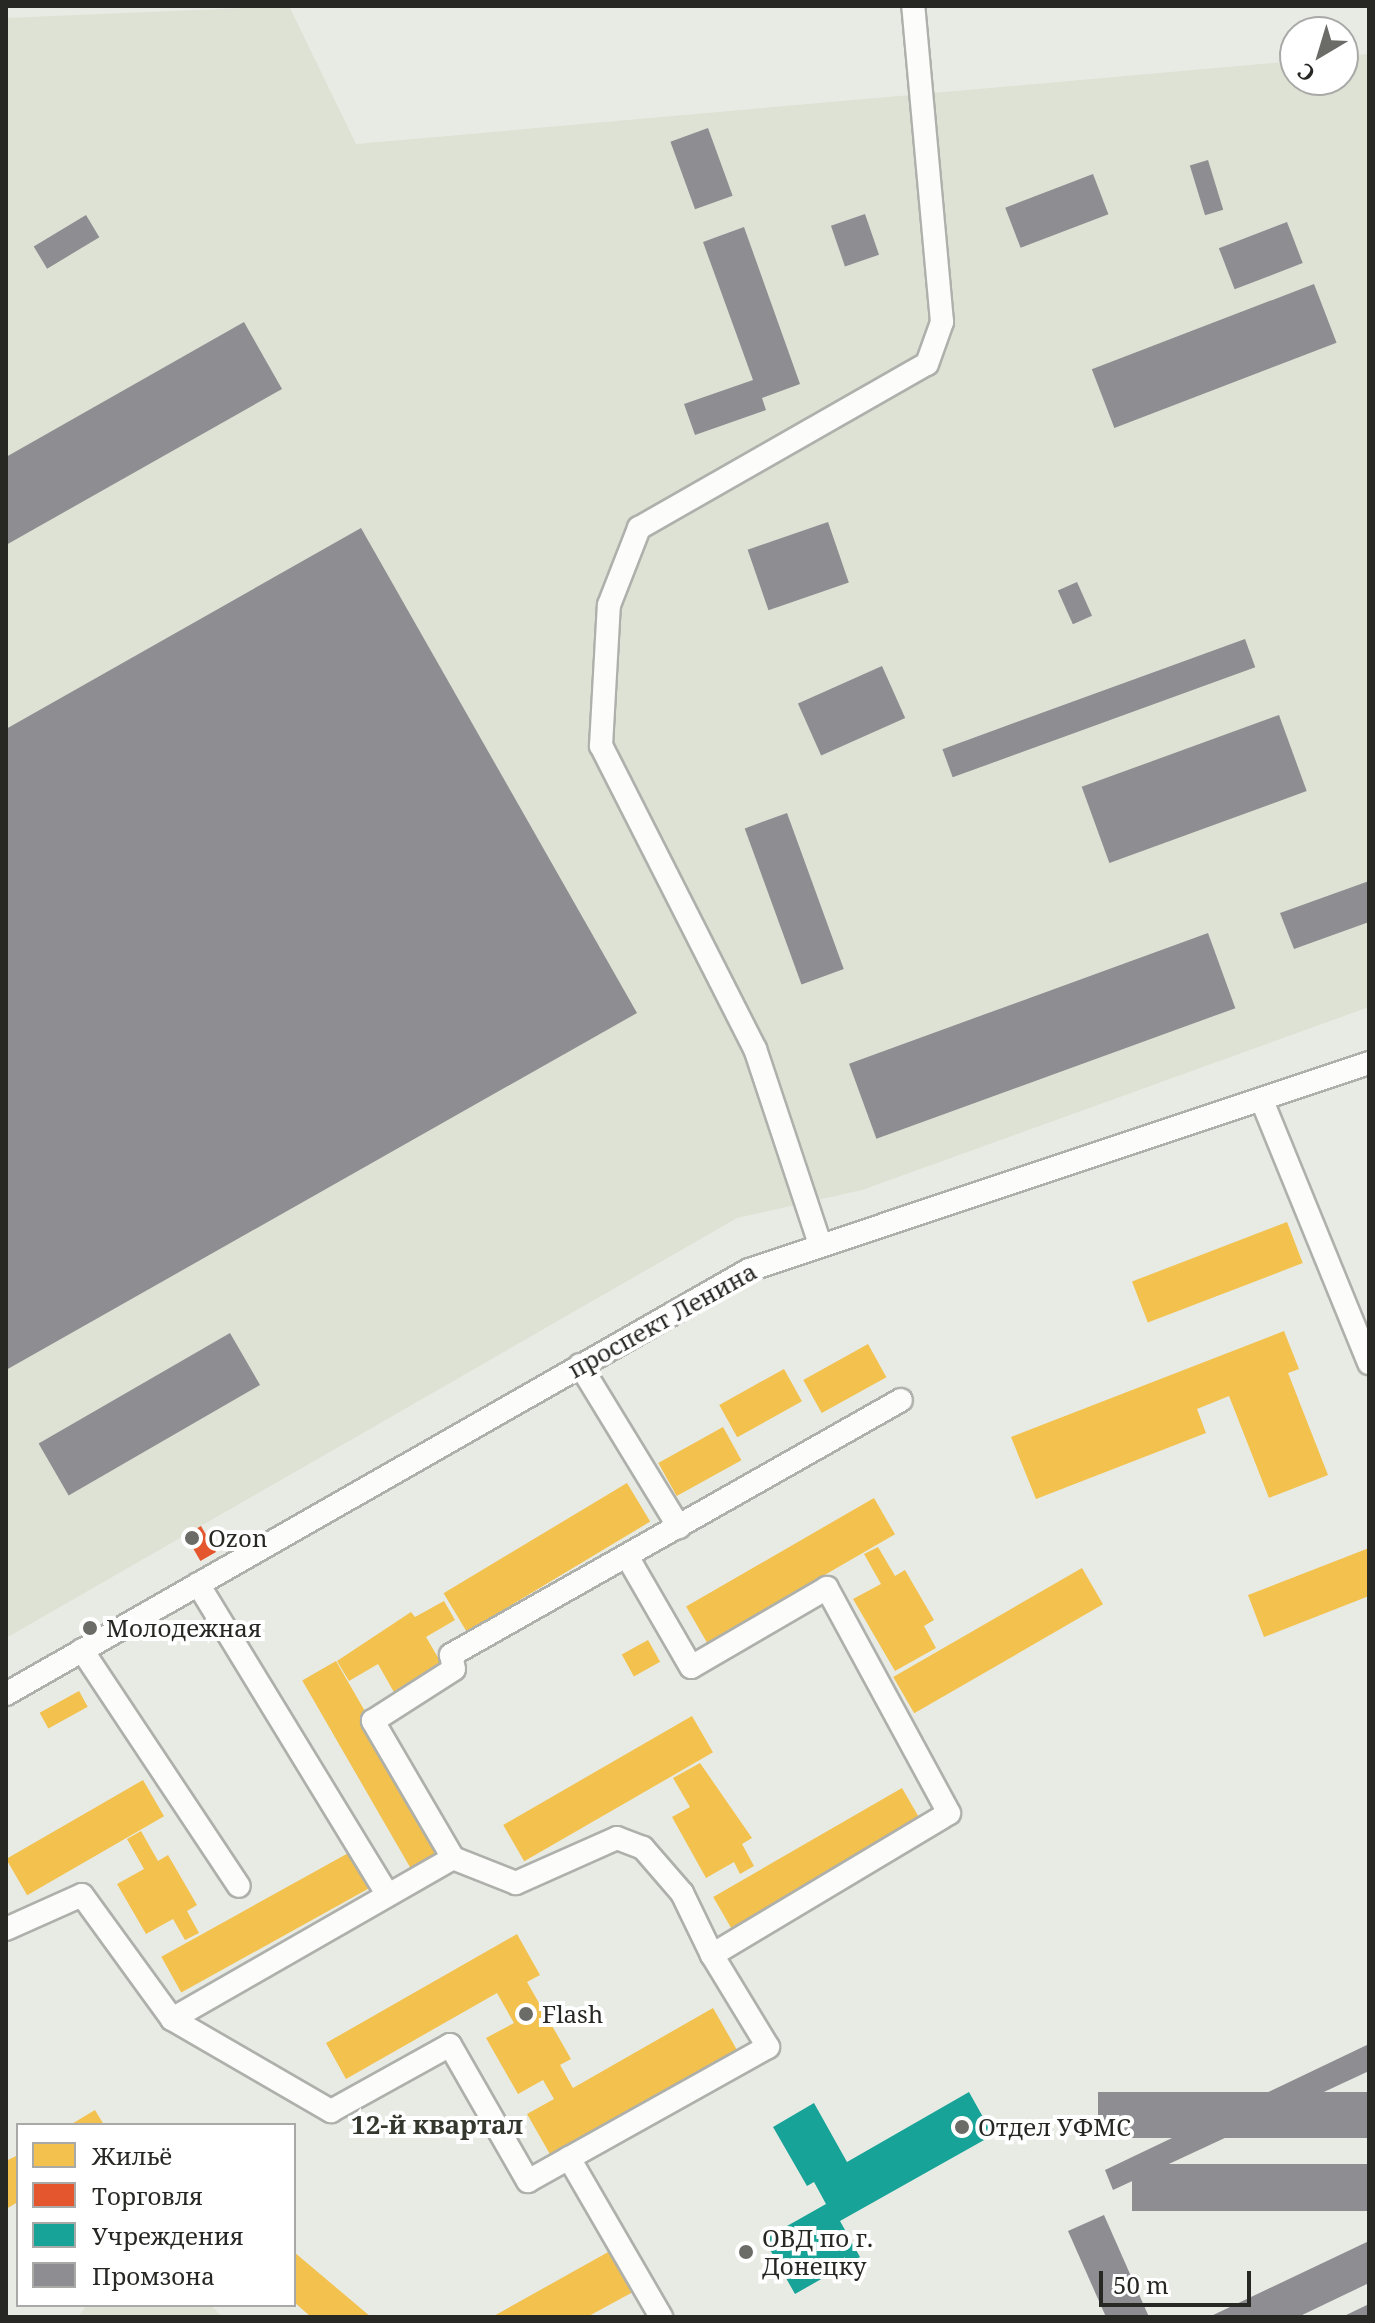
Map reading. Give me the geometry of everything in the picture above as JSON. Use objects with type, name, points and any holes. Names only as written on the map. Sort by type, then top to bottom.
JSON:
[{"type":"street","points":[[819,1241],[755,1049],[601,746],[609,605],[639,528],[927,364],[942,322],[913,6]]},
{"type":"street","name":"проспект Ленина","points":[[6,1694],[749,1270],[819,1241],[1263,1103],[1369,1063]]},
{"type":"street","points":[[1263,1103],[1369,1363]]},
{"type":"street","points":[[580,1365],[679,1527]]},
{"type":"street","points":[[6,1929],[82,1895],[172,2019],[331,2111],[450,2045],[528,2181],[768,2047],[712,1955],[682,1893],[643,1848],[617,1838],[516,1883],[453,1858],[373,1721],[454,1669],[451,1655],[901,1400]]},
{"type":"street","points":[[627,1556],[691,1667],[827,1588],[949,1813],[712,1955]]},
{"type":"street","points":[[198,1584],[388,1895]]},
{"type":"street","points":[[82,1650],[239,1886]]},
{"type":"street","points":[[172,2019],[453,1858]]},
{"type":"street","points":[[569,2158],[661,2317]]},
{"type":"shaded area","points":[[289,6],[356,144],[1279,62],[1279,96],[1359,96],[1359,55],[1369,54],[1369,1007],[862,1190],[737,1218],[6,1638],[6,18]]},
{"type":"shaded area","points":[[86,2307],[212,2307],[223,2317],[78,2317]]},
{"type":"building: Жильё","points":[[1287,1222],[1303,1263],[1148,1323],[1132,1281]]},
{"type":"building: Жильё","points":[[1284,1331],[1299,1369],[1288,1373],[1328,1475],[1269,1498],[1229,1396],[1197,1409],[1206,1433],[1036,1499],[1011,1437]]},
{"type":"building: Жильё","points":[[868,1344],[886,1377],[822,1413],[803,1380]]},
{"type":"building: Жильё","points":[[784,1369],[802,1401],[737,1437],[719,1405]]},
{"type":"building: Жильё","points":[[723,1427],[741,1460],[677,1496],[658,1463]]},
{"type":"building: Жильё","points":[[627,1483],[650,1522],[467,1632],[444,1593]]},
{"type":"building: Жильё","points":[[874,1498],[895,1534],[707,1643],[686,1606]]},
{"type":"building: Жильё","points":[[878,1547],[895,1576],[905,1570],[934,1620],[924,1626],[936,1648],[895,1671],[853,1599],[881,1584],[864,1554]]},
{"type":"building: Жильё","points":[[1369,1548],[1369,1596],[1264,1637],[1248,1595]]},
{"type":"building: Жильё","points":[[1082,1568],[1103,1604],[914,1713],[893,1677]]},
{"type":"building: Жильё","points":[[444,1601],[455,1620],[426,1637],[443,1666],[395,1694],[378,1664],[349,1681],[337,1661],[411,1612],[415,1617]]},
{"type":"building: Жильё","points":[[648,1640],[660,1662],[634,1676],[622,1655]]},
{"type":"building: Жильё","points":[[336,1661],[447,1853],[413,1873],[302,1680]]},
{"type":"building: Жильё","points":[[79,1691],[88,1707],[48,1729],[40,1713]]},
{"type":"building: Жильё","points":[[692,1716],[713,1752],[524,1861],[503,1825]]},
{"type":"building: Жильё","points":[[700,1763],[752,1838],[742,1844],[754,1866],[740,1874],[734,1862],[706,1878],[672,1817],[690,1807],[673,1778]]},
{"type":"building: Жильё","points":[[143,1780],[164,1816],[27,1895],[6,1859]]},
{"type":"building: Жильё","points":[[902,1788],[923,1824],[734,1933],[713,1897]]},
{"type":"building: Жильё","points":[[141,1831],[158,1861],[168,1855],[197,1905],[187,1911],[199,1933],[185,1940],[173,1919],[146,1934],[117,1884],[144,1869],[127,1839]]},
{"type":"building: Жильё","points":[[352,1851],[372,1887],[181,1993],[161,1957]]},
{"type":"building: Жильё","points":[[517,1934],[540,1975],[527,1982],[571,2059],[560,2065],[573,2088],[713,2008],[737,2050],[551,2156],[527,2114],[554,2099],[543,2080],[518,2094],[486,2038],[514,2023],[497,1993],[346,2079],[326,2043]]},
{"type":"building: Жильё","points":[[95,2110],[103,2123],[73,2123]]},
{"type":"building: Жильё","points":[[16,2156],[16,2203],[6,2209],[6,2161]]},
{"type":"building: Жильё","points":[[610,2251],[633,2292],[587,2317],[492,2317]]},
{"type":"building: Жильё","points":[[296,2254],[371,2317],[311,2317],[296,2304]]},
{"type":"building: Торговля","points":[[201,1526],[216,1552],[200,1561],[185,1535]]},
{"type":"building: Учреждения","points":[[969,2092],[993,2135],[840,2221],[860,2257],[795,2294],[764,2239],[826,2204],[814,2182],[807,2186],[773,2127],[814,2103],[847,2162]]},
{"type":"building: Промзона","points":[[708,128],[733,196],[695,209],[670,142]]},
{"type":"building: Промзона","points":[[1208,160],[1223,210],[1205,215],[1190,166]]},
{"type":"building: Промзона","points":[[1093,174],[1108,214],[1021,248],[1005,208]]},
{"type":"building: Промзона","points":[[865,214],[879,255],[845,266],[831,226]]},
{"type":"building: Промзона","points":[[86,215],[99,237],[47,269],[34,246]]},
{"type":"building: Промзона","points":[[1287,222],[1303,263],[1235,289],[1219,248]]},
{"type":"building: Промзона","points":[[744,227],[800,384],[762,398],[766,410],[695,435],[684,404],[753,380],[703,242]]},
{"type":"building: Промзона","points":[[1314,284],[1337,343],[1114,428],[1092,369]]},
{"type":"building: Промзона","points":[[244,322],[282,389],[6,545],[6,457]]},
{"type":"building: Промзона","points":[[828,522],[849,583],[768,610],[748,550]]},
{"type":"building: Промзона","points":[[361,528],[637,1013],[6,1370],[6,729]]},
{"type":"building: Промзона","points":[[1077,582],[1092,616],[1073,624],[1058,591]]},
{"type":"building: Промзона","points":[[1245,639],[1255,667],[953,777],[942,749]]},
{"type":"building: Промзона","points":[[882,666],[905,718],[821,755],[798,703]]},
{"type":"building: Промзона","points":[[1279,715],[1307,791],[1109,863],[1082,787]]},
{"type":"building: Промзона","points":[[787,813],[844,969],[801,984],[745,828]]},
{"type":"building: Промзона","points":[[1369,881],[1369,922],[1294,949],[1280,913]]},
{"type":"building: Промзона","points":[[1208,933],[1235,1008],[876,1139],[849,1064]]},
{"type":"building: Промзона","points":[[230,1333],[260,1385],[69,1495],[39,1444]]},
{"type":"building: Промзона","points":[[1369,2044],[1369,2071],[1113,2190],[1105,2170]]},
{"type":"building: Промзона","points":[[1098,2092],[1369,2092],[1369,2138],[1098,2138]]},
{"type":"building: Промзона","points":[[1132,2164],[1369,2164],[1369,2211],[1132,2211]]},
{"type":"building: Промзона","points":[[1104,2215],[1149,2317],[1106,2317],[1068,2231]]},
{"type":"building: Промзона","points":[[1369,2241],[1369,2283],[1298,2317],[1209,2317]]},
{"type":"building: Промзона","points":[[1369,2304],[1369,2317],[1342,2317]]},
{"type":"place","name":"Ozon","points":[[192,1538]]},
{"type":"place","name":"Молодежная","points":[[90,1628]]},
{"type":"place","name":"Flash","points":[[526,2014]]},
{"type":"place","name":"Отдел УФМС","points":[[962,2127]]},
{"type":"place","name":"ОВД по г. Донецку","points":[[746,2252]]},
{"type":"district","name":"12-й квартал","points":[[437,2125]]}]
